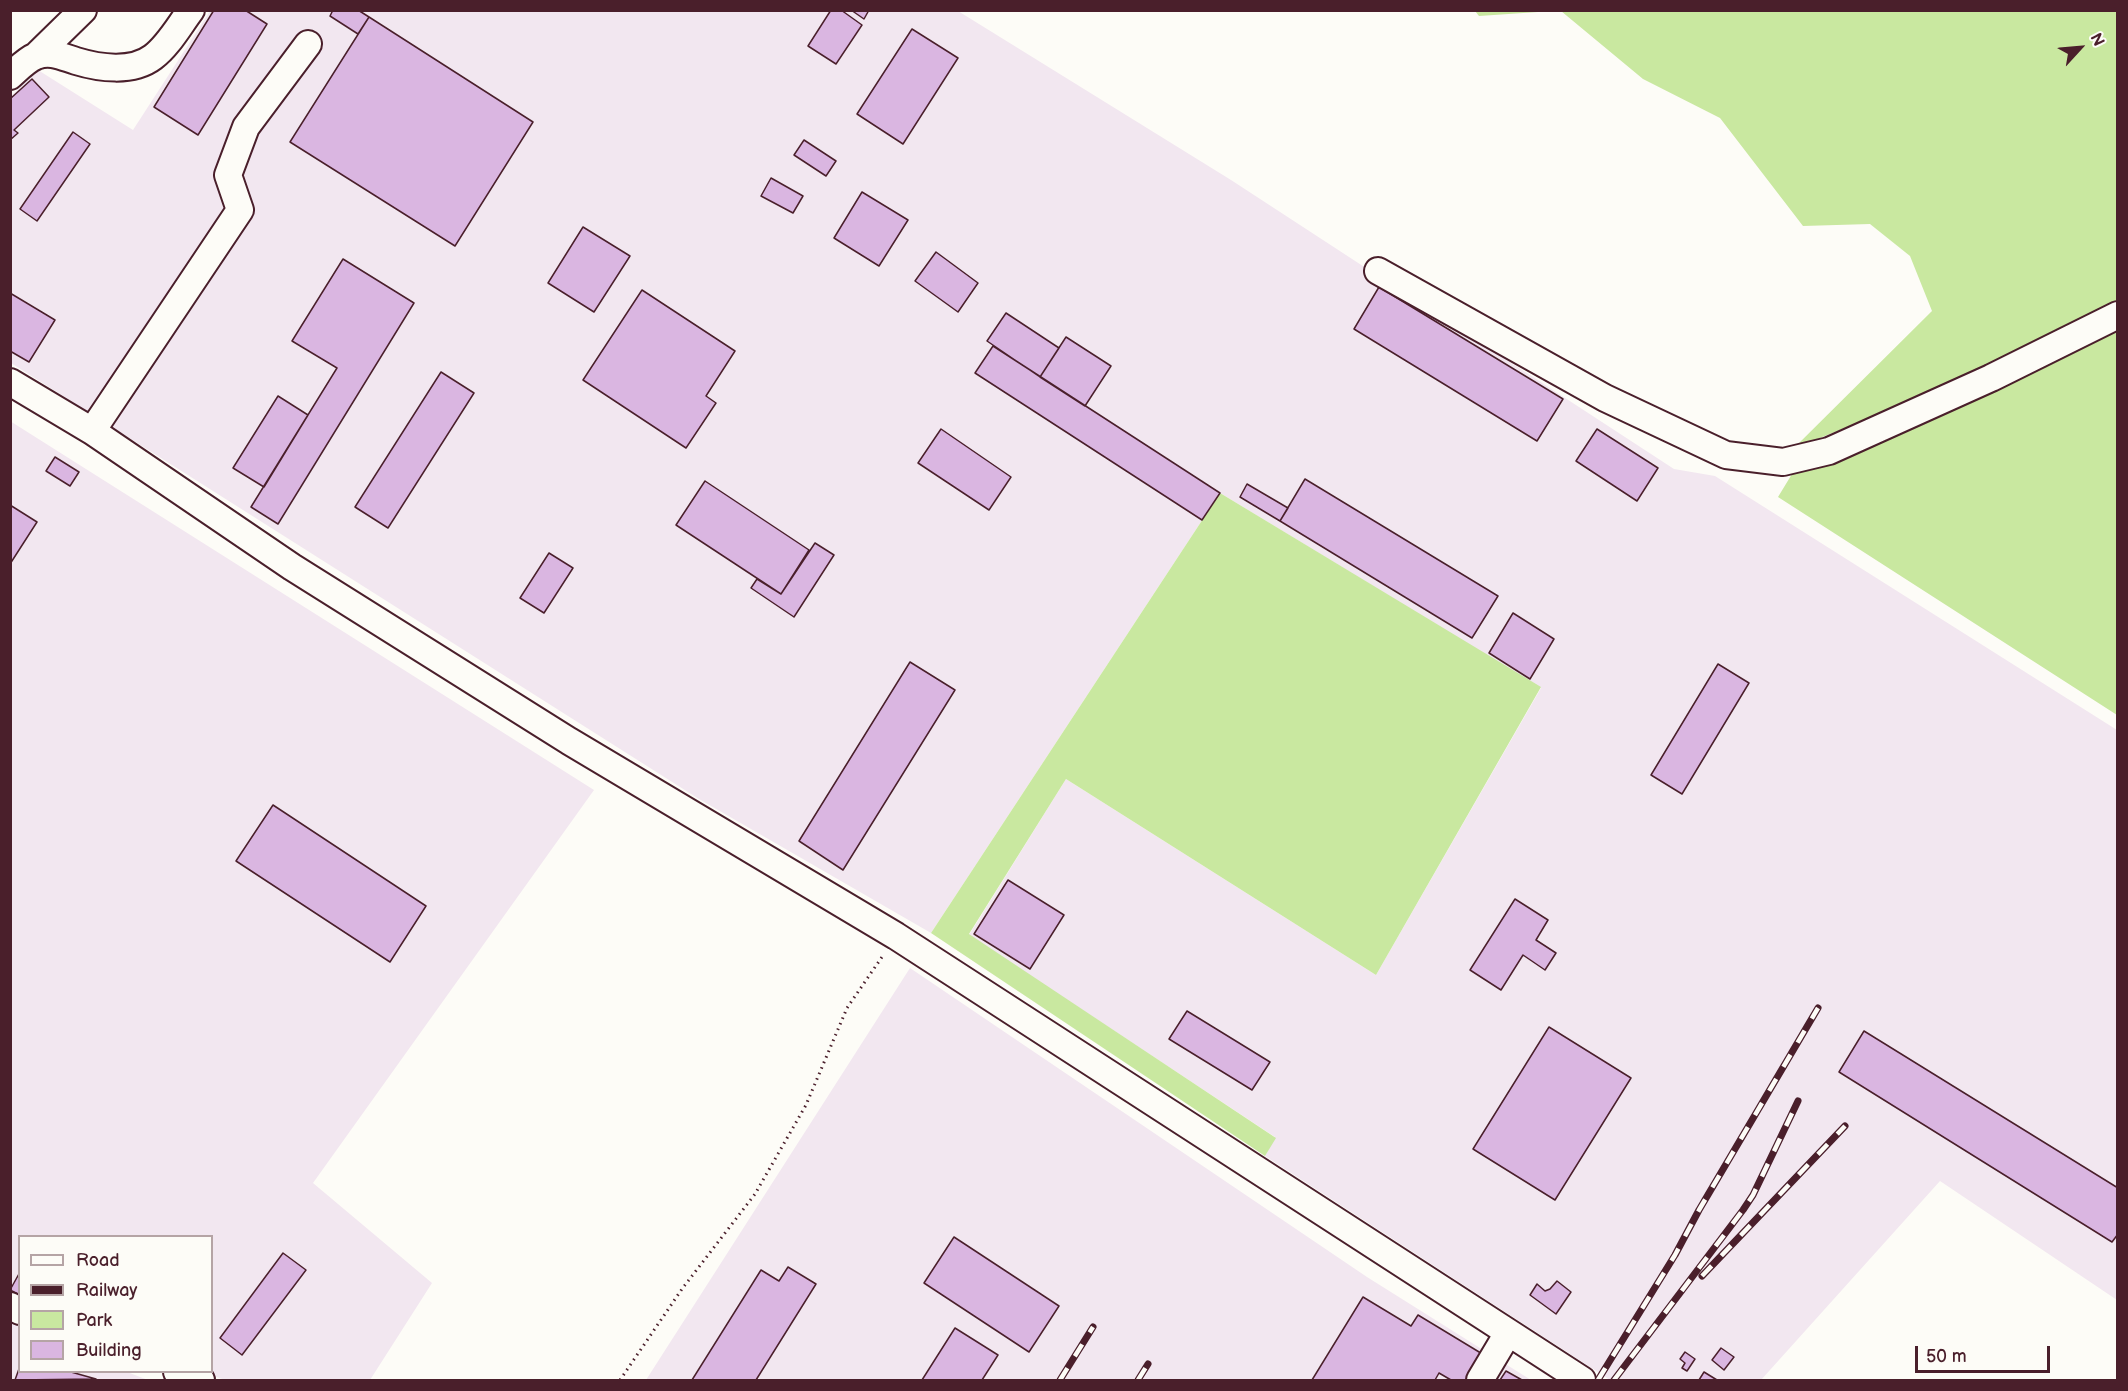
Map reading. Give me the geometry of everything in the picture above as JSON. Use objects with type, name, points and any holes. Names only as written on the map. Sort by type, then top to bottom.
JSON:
[{"type":"street","points":[[10,76],[25,62],[37,55],[83,10]]},
{"type":"street","points":[[37,55],[48,53],[61,55],[96,66],[116,68],[138,65],[153,57],[191,10]]},
{"type":"street","points":[[92,431],[240,210],[228,175],[246,127],[308,44]]},
{"type":"street","points":[[1378,271],[1605,398],[1726,455],[1783,462],[1829,451],[1991,378],[2118,315]]},
{"type":"street","points":[[10,382],[92,431],[292,567],[560,735],[896,936],[1582,1380]]},
{"type":"street","points":[[1480,1380],[1508,1333]]},
{"type":"street","points":[[182,1373],[201,1380]]},
{"type":"path","points":[[620,1380],[682,1289],[755,1194],[806,1105],[847,1008],[896,936]]},
{"type":"shaded area","points":[[210,11],[958,11],[1231,180],[1674,469],[1715,476],[2117,730],[2117,1300],[1940,1181],[1761,1380],[1610,1380],[1265,1156],[1275,1137],[969,935],[1066,779],[1376,975],[1541,688],[1220,493],[931,933],[699,799],[11,363],[11,96],[38,70],[133,130]]},
{"type":"shaded area","points":[[10,421],[594,790],[313,1183],[432,1283],[370,1380],[225,1380],[205,1373],[213,1373],[213,1235],[18,1235],[18,1299],[11,1294]]},
{"type":"shaded area","points":[[910,968],[1367,1277],[1531,1380],[646,1380]]},
{"type":"shaded area","points":[[10,1322],[18,1325],[18,1373],[130,1373],[148,1380],[11,1380]]},
{"type":"green space","points":[[1475,11],[1553,11],[1479,16]]},
{"type":"green space","points":[[1561,11],[2117,11],[2117,302],[1999,363],[1793,449],[1932,311],[1910,256],[1870,224],[1803,226],[1720,118],[1643,79]]},
{"type":"green space","points":[[2117,330],[2117,715],[1778,497],[1792,474],[1838,461]]},
{"type":"green space","points":[[1220,493],[1541,687],[1376,975],[1066,779],[969,934],[1276,1138],[1265,1156],[931,933]]},
{"type":"building","points":[[214,10],[245,10],[267,24],[198,135],[154,107]]},
{"type":"building","points":[[333,10],[358,10],[369,17],[358,34],[330,16]]},
{"type":"building","points":[[831,10],[841,10],[862,25],[836,64],[808,46]]},
{"type":"building","points":[[851,10],[869,10],[864,19]]},
{"type":"building","points":[[369,17],[533,122],[455,246],[290,142]]},
{"type":"building","points":[[912,29],[958,58],[903,144],[857,114]]},
{"type":"building","points":[[32,79],[49,97],[14,130],[18,133],[10,140],[10,99]]},
{"type":"building","points":[[73,132],[90,144],[37,221],[20,209]]},
{"type":"building","points":[[804,140],[836,161],[826,176],[794,155]]},
{"type":"building","points":[[771,178],[803,196],[793,213],[761,196]]},
{"type":"building","points":[[862,192],[908,220],[879,266],[834,238]]},
{"type":"building","points":[[583,227],[630,256],[594,312],[548,283]]},
{"type":"building","points":[[936,252],[978,283],[958,312],[915,281]]},
{"type":"building","points":[[343,259],[414,303],[278,524],[251,507],[337,368],[292,341]]},
{"type":"building","points":[[1379,287],[1563,399],[1537,441],[1354,329]]},
{"type":"building","points":[[642,290],[735,351],[706,396],[716,403],[686,448],[583,380]]},
{"type":"building","points":[[10,293],[55,320],[29,362],[10,351]]},
{"type":"building","points":[[1006,313],[1059,348],[1040,377],[987,341]]},
{"type":"building","points":[[1066,337],[1111,366],[1085,406],[1040,377]]},
{"type":"building","points":[[993,346],[1220,493],[1202,520],[975,373]]},
{"type":"building","points":[[441,372],[474,393],[388,528],[355,507]]},
{"type":"building","points":[[278,396],[308,415],[264,487],[233,468]]},
{"type":"building","points":[[941,429],[1011,477],[989,510],[918,463]]},
{"type":"building","points":[[1597,429],[1658,468],[1637,501],[1576,461]]},
{"type":"building","points":[[55,457],[79,472],[70,486],[46,471]]},
{"type":"building","points":[[1305,479],[1498,596],[1472,638],[1280,521]]},
{"type":"building","points":[[705,481],[809,550],[781,594],[676,525]]},
{"type":"building","points":[[1247,484],[1288,508],[1280,521],[1240,497]]},
{"type":"building","points":[[10,505],[37,522],[10,564]]},
{"type":"building","points":[[815,543],[834,555],[794,617],[751,588],[757,579],[781,594]]},
{"type":"building","points":[[549,553],[573,568],[544,613],[520,598]]},
{"type":"building","points":[[1513,613],[1554,639],[1530,679],[1489,653]]},
{"type":"building","points":[[910,662],[955,690],[843,870],[799,841]]},
{"type":"building","points":[[1718,664],[1749,683],[1682,794],[1651,775]]},
{"type":"building","points":[[273,805],[426,906],[390,962],[236,861]]},
{"type":"building","points":[[1008,880],[1064,915],[1030,969],[974,934]]},
{"type":"building","points":[[1515,899],[1548,920],[1536,940],[1556,953],[1545,970],[1523,955],[1501,990],[1470,970]]},
{"type":"building","points":[[1187,1011],[1270,1062],[1252,1090],[1169,1039]]},
{"type":"building","points":[[1549,1027],[1631,1078],[1555,1200],[1473,1149]]},
{"type":"building","points":[[1864,1031],[2118,1188],[2118,1234],[2112,1242],[1839,1072]]},
{"type":"building","points":[[954,1237],[1059,1306],[1029,1352],[924,1283]]},
{"type":"building","points":[[283,1253],[306,1270],[242,1355],[220,1338]]},
{"type":"building","points":[[788,1267],[816,1284],[756,1380],[692,1380],[761,1270],[779,1281]]},
{"type":"building","points":[[18,1276],[18,1294],[10,1290]]},
{"type":"building","points":[[1557,1281],[1571,1292],[1556,1314],[1530,1295],[1537,1284],[1545,1291]]},
{"type":"building","points":[[1363,1297],[1411,1326],[1418,1315],[1489,1358],[1476,1380],[1451,1380],[1439,1373],[1435,1380],[1312,1380]]},
{"type":"building","points":[[955,1328],[998,1355],[982,1380],[922,1380]]},
{"type":"building","points":[[1721,1348],[1734,1357],[1724,1370],[1712,1360]]},
{"type":"building","points":[[1685,1352],[1695,1359],[1687,1371],[1682,1368],[1685,1363],[1680,1359]]},
{"type":"building","points":[[1506,1371],[1522,1380],[1500,1380]]},
{"type":"building","points":[[18,1372],[75,1373],[96,1379],[15,1380]]},
{"type":"building","points":[[1704,1372],[1717,1380],[1699,1380]]},
{"type":"railway","points":[[1598,1380],[1675,1255],[1818,1008]]},
{"type":"railway","points":[[1614,1380],[1753,1195],[1798,1101]]},
{"type":"railway","points":[[1702,1276],[1845,1126]]},
{"type":"railway","points":[[1060,1380],[1093,1327]]},
{"type":"railway","points":[[1138,1380],[1148,1364]]}]
